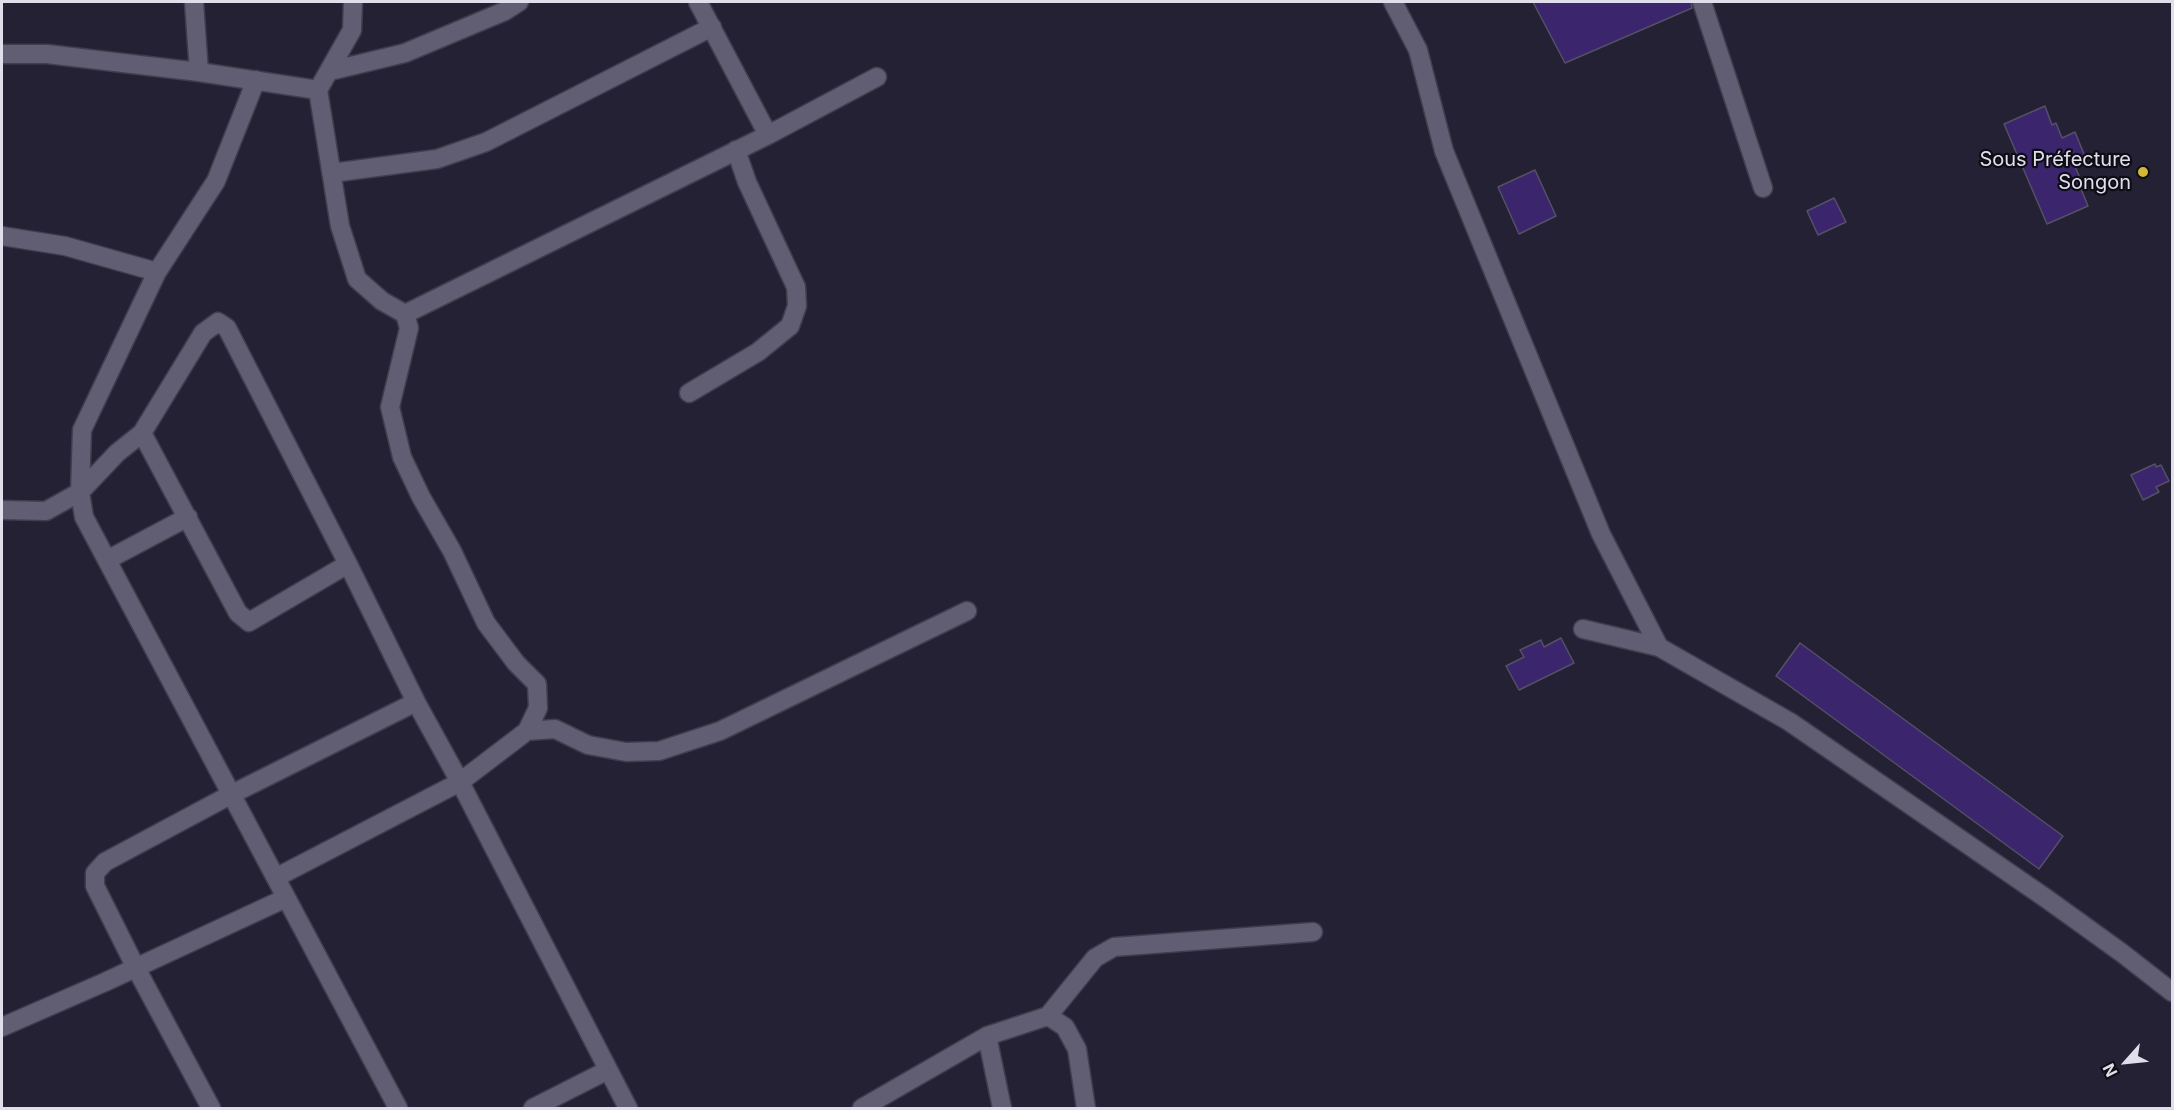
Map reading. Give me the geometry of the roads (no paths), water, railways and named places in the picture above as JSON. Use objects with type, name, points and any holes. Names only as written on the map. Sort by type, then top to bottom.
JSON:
[{"type":"street","points":[[194,2],[199,72]]},
{"type":"street","points":[[276,877],[460,782],[527,731],[538,708],[537,684],[516,663],[486,623],[452,551],[421,497],[402,457],[390,407],[409,328],[405,314],[382,301],[357,279],[340,226],[318,90],[352,30],[353,2]]},
{"type":"street","points":[[330,71],[405,53],[505,11],[519,2]]},
{"type":"street","points":[[698,2],[768,135]]},
{"type":"street","points":[[1393,2],[1418,50],[1444,152],[1601,534],[1659,647]]},
{"type":"street","points":[[1701,2],[1763,188]]},
{"type":"street","points":[[332,173],[437,159],[486,142],[712,27]]},
{"type":"street","points":[[2,54],[47,54],[199,72],[318,90]]},
{"type":"street","points":[[405,314],[768,135],[877,76]]},
{"type":"street","points":[[256,80],[216,181],[157,272],[82,430],[80,492],[84,517],[399,1108]]},
{"type":"street","points":[[689,393],[758,352],[790,326],[797,306],[796,287],[747,182],[736,150]]},
{"type":"street","points":[[2,236],[65,246],[157,272]]},
{"type":"street","points":[[2,510],[46,511],[80,492],[117,453],[142,433],[203,333],[218,322],[227,328],[416,702],[460,782],[628,1108]]},
{"type":"street","points":[[142,433],[238,614],[249,622],[348,564]]},
{"type":"street","points":[[107,560],[188,517]]},
{"type":"street","points":[[527,731],[555,729],[588,745],[626,752],[659,751],[720,731],[967,611]]},
{"type":"street","points":[[1583,629],[1659,647],[1790,722],[2047,899],[2122,953],[2172,993]]},
{"type":"street","points":[[212,1108],[136,968],[95,886],[95,873],[105,862],[232,794],[416,702]]},
{"type":"street","points":[[2,1027],[286,898]]},
{"type":"street","points":[[862,1108],[987,1036],[1048,1016],[1095,958],[1114,947],[1312,932]]},
{"type":"street","points":[[1048,1016],[1065,1027],[1077,1049],[1086,1108]]},
{"type":"street","points":[[987,1036],[1002,1108]]},
{"type":"street","points":[[533,1108],[608,1070]]},
{"type":"place","name":"Sous Préfecture Songon","points":[[2143,172]]}]
